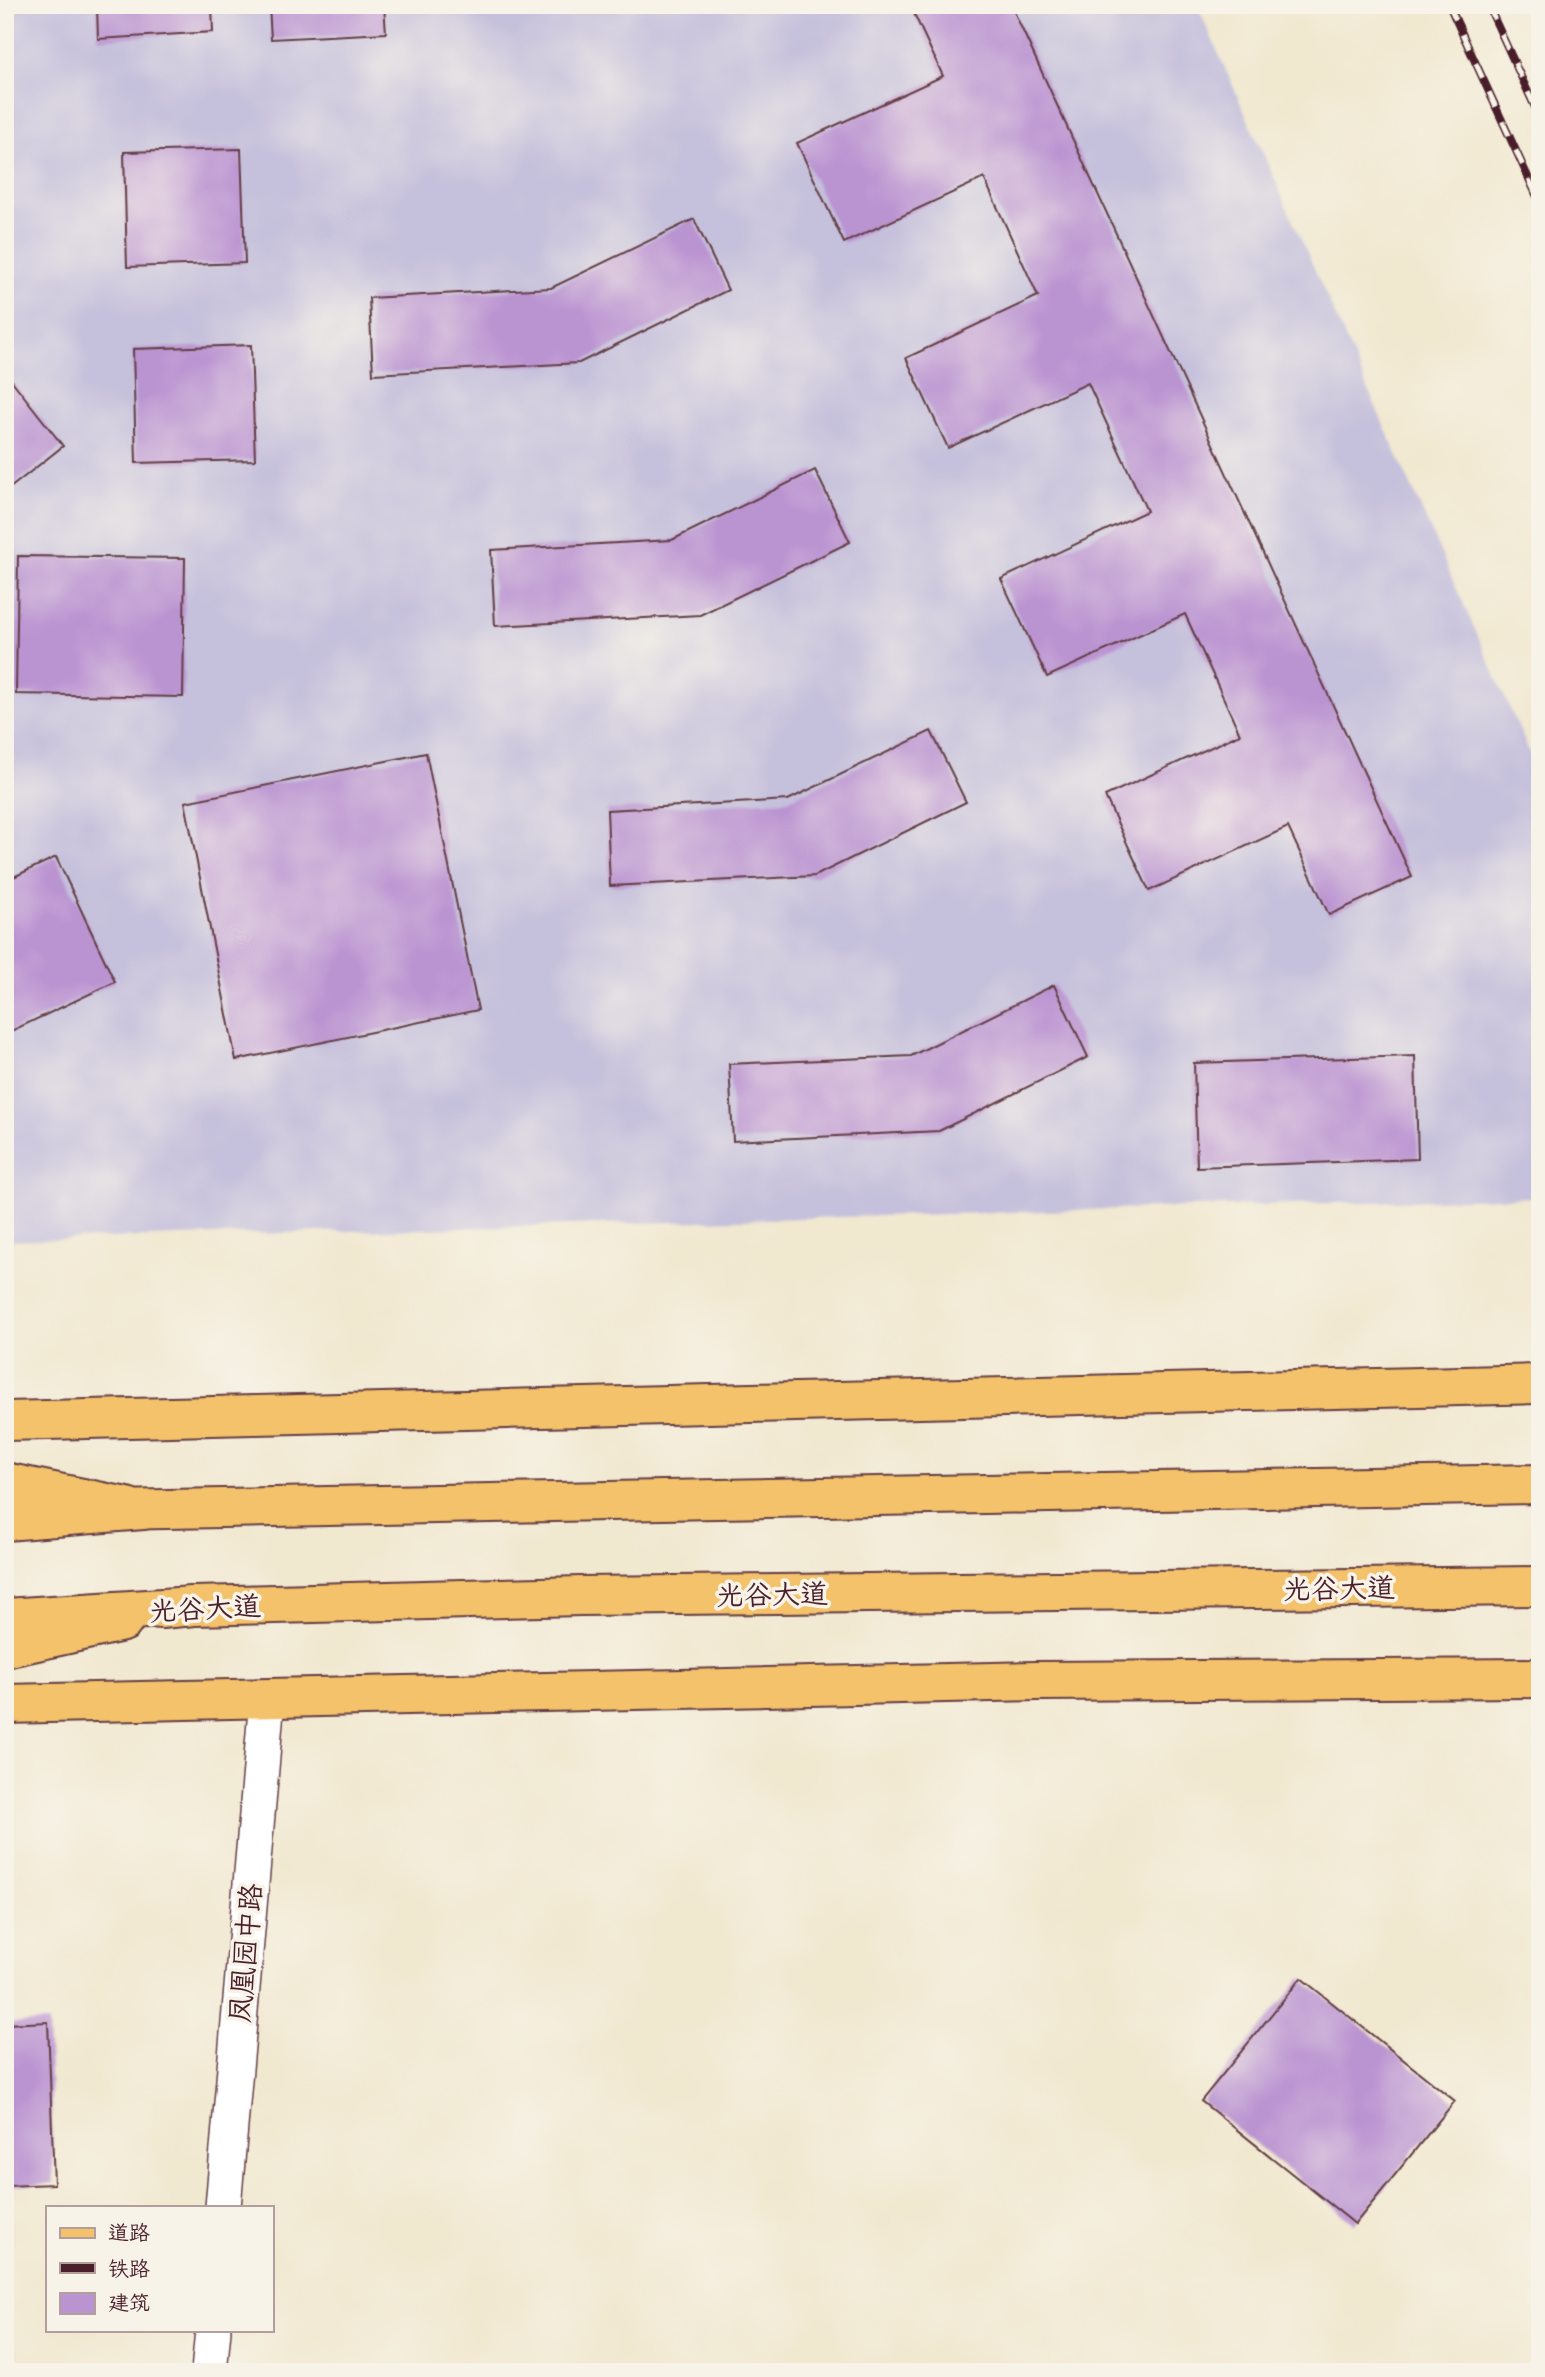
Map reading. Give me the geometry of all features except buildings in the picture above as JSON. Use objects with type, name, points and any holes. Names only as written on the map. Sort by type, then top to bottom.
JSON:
[{"type":"main road","points":[[5,1421],[1540,1384]]},
{"type":"main road","points":[[5,1482],[143,1510]]},
{"type":"main road","points":[[5,1507],[143,1510],[1540,1484]]},
{"type":"main road","points":[[5,1521],[143,1510]]},
{"type":"main road","name":"光谷大道","points":[[194,1606],[581,1596],[1540,1586]]},
{"type":"main road","points":[[5,1620],[194,1606]]},
{"type":"main road","points":[[5,1648],[194,1606]]},
{"type":"main road","points":[[5,1704],[1036,1681],[1540,1678]]},
{"type":"street","name":"凤凰园中路","points":[[223,2206],[267,1699]]},
{"type":"street","points":[[209,2372],[213,2332]]},
{"type":"shaded area","points":[[5,5],[1197,5],[1540,776],[1540,1197],[5,1241]]},
{"type":"railway","points":[[1449,5],[1540,203]]},
{"type":"railway","points":[[1488,5],[1540,118]]}]
